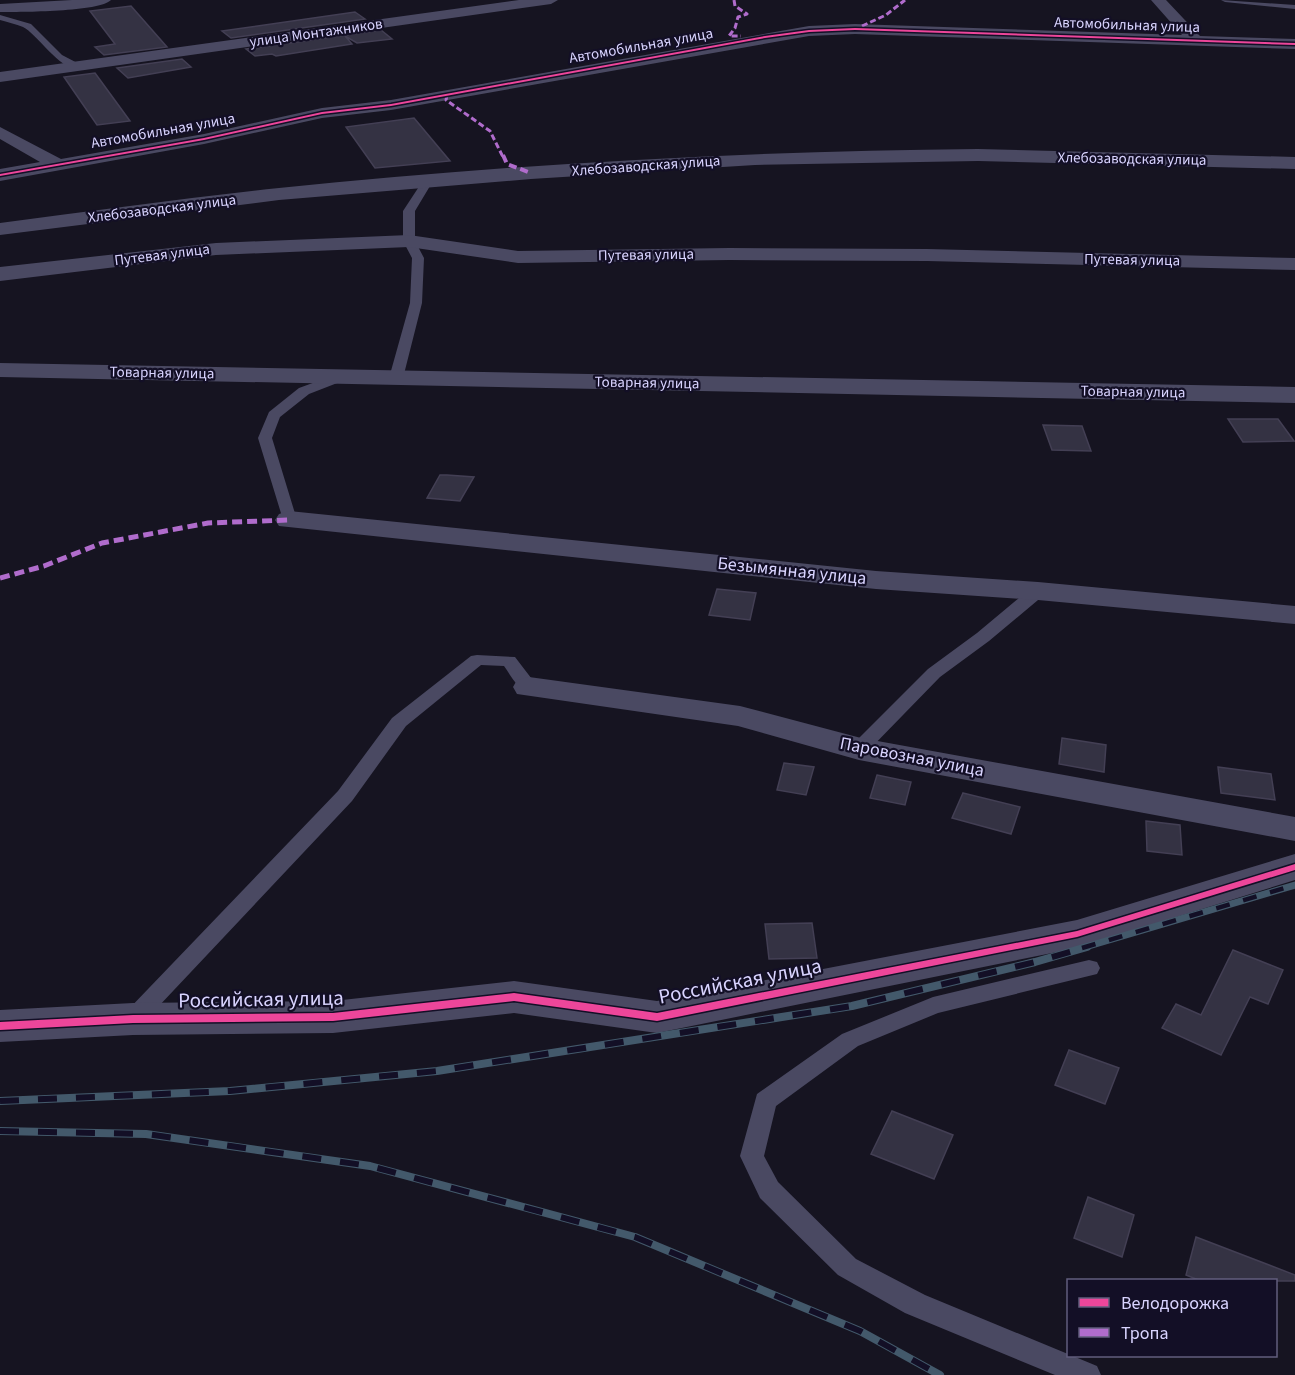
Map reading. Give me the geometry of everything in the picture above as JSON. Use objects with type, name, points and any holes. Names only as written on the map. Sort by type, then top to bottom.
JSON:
[{"type":"street","points":[[0,8],[61,6],[104,0]]},
{"type":"street","name":"улица Монтажников","points":[[0,77],[551,0]]},
{"type":"street","points":[[1158,0],[1196,41]]},
{"type":"street","name":"Автомобильная улица","points":[[0,176],[204,139],[322,113],[391,105],[809,31],[855,29],[1295,44]]},
{"type":"street","points":[[0,132],[57,164]]},
{"type":"street","name":"Хлебозаводская улица","points":[[0,229],[279,194],[616,167],[838,156],[989,155],[1295,163]]},
{"type":"street","name":"Путевая улица","points":[[0,274],[216,249],[409,241],[518,257],[729,254],[927,255],[1295,264]]},
{"type":"street","name":"Товарная улица","points":[[0,370],[1295,395]]},
{"type":"street","name":"Безымянная улица","points":[[289,520],[876,580],[1038,591],[1295,615]]},
{"type":"street","name":"Паровозная улица","points":[[529,687],[740,716],[859,749],[1295,829]]},
{"type":"street","name":"Российская улица","points":[[0,1026],[133,1019],[333,1017],[513,997],[657,1017],[1077,934],[1295,867]]},
{"type":"lane","points":[[1225,0],[1295,7]]},
{"type":"lane","points":[[0,18],[28,26],[59,57],[81,67]]},
{"type":"lane","points":[[396,378],[417,303],[418,258],[409,241],[409,212],[428,181]]},
{"type":"lane","points":[[289,520],[265,438],[274,415],[296,397],[304,391],[340,377]]},
{"type":"lane","points":[[859,749],[934,673],[983,637],[1038,591]]},
{"type":"lane","points":[[133,1019],[345,795],[399,722],[477,660],[509,661],[529,687]]},
{"type":"lane","points":[[1087,1375],[915,1304],[847,1267],[769,1190],[752,1156],[765,1101],[850,1040],[933,1006],[1089,968]]},
{"type":"building","points":[[131,6],[167,47],[104,55],[95,47],[115,44],[90,11]]},
{"type":"building","points":[[355,12],[365,19],[231,38],[222,31]]},
{"type":"building","points":[[381,30],[392,39],[357,43],[345,36],[352,44],[276,56],[272,54],[255,56],[246,49]]},
{"type":"building","points":[[182,59],[191,67],[128,78],[117,68]]},
{"type":"building","points":[[95,73],[130,121],[97,125],[64,77]]},
{"type":"building","points":[[414,118],[450,161],[375,168],[346,127]]},
{"type":"building","points":[[1228,419],[1278,419],[1294,441],[1243,442]]},
{"type":"building","points":[[1043,425],[1082,426],[1091,451],[1052,450]]},
{"type":"building","points":[[440,475],[474,477],[460,501],[427,498]]},
{"type":"building","points":[[717,589],[756,593],[750,620],[709,615]]},
{"type":"building","points":[[1062,738],[1106,745],[1104,772],[1059,764]]},
{"type":"building","points":[[784,763],[814,767],[806,795],[777,790]]},
{"type":"building","points":[[1218,767],[1271,774],[1275,800],[1221,793]]},
{"type":"building","points":[[877,775],[911,782],[905,805],[870,798]]},
{"type":"building","points":[[963,793],[1020,807],[1011,834],[952,818]]},
{"type":"building","points":[[1146,821],[1180,825],[1182,855],[1147,851]]},
{"type":"building","points":[[812,923],[817,958],[769,959],[765,924]]},
{"type":"building","points":[[1233,950],[1283,970],[1268,1004],[1250,997],[1221,1055],[1162,1028],[1176,1004],[1201,1015]]},
{"type":"building","points":[[1069,1050],[1119,1068],[1105,1104],[1055,1085]]},
{"type":"building","points":[[892,1111],[953,1135],[934,1179],[871,1154]]},
{"type":"building","points":[[1088,1197],[1134,1215],[1122,1257],[1074,1238]]},
{"type":"building","points":[[1196,1237],[1295,1275],[1295,1281],[1196,1279],[1186,1275]]},
{"type":"railway","points":[[1082,948],[1295,885]]},
{"type":"railway","points":[[0,1101],[230,1091],[437,1071],[852,1006],[1035,962],[1087,947]]},
{"type":"railway","points":[[0,1131],[146,1134],[370,1166],[635,1237],[860,1331],[940,1375]]},
{"type":"marked path","points":[[734,0],[735,6],[747,14],[738,17],[735,28],[729,36],[741,36]]},
{"type":"marked path","points":[[862,26],[886,15],[905,0]]},
{"type":"marked path","points":[[447,95],[446,100],[490,131],[507,164],[531,173]]},
{"type":"marked path","points":[[0,578],[44,566],[102,543],[208,523],[289,520]]},
{"type":"cycle path","points":[[0,175],[204,139],[322,113],[391,105],[809,31],[855,29],[1295,44]]},
{"type":"cycle path","points":[[0,1026],[133,1019],[333,1017],[514,997],[657,1017],[1077,934],[1295,867]]}]
